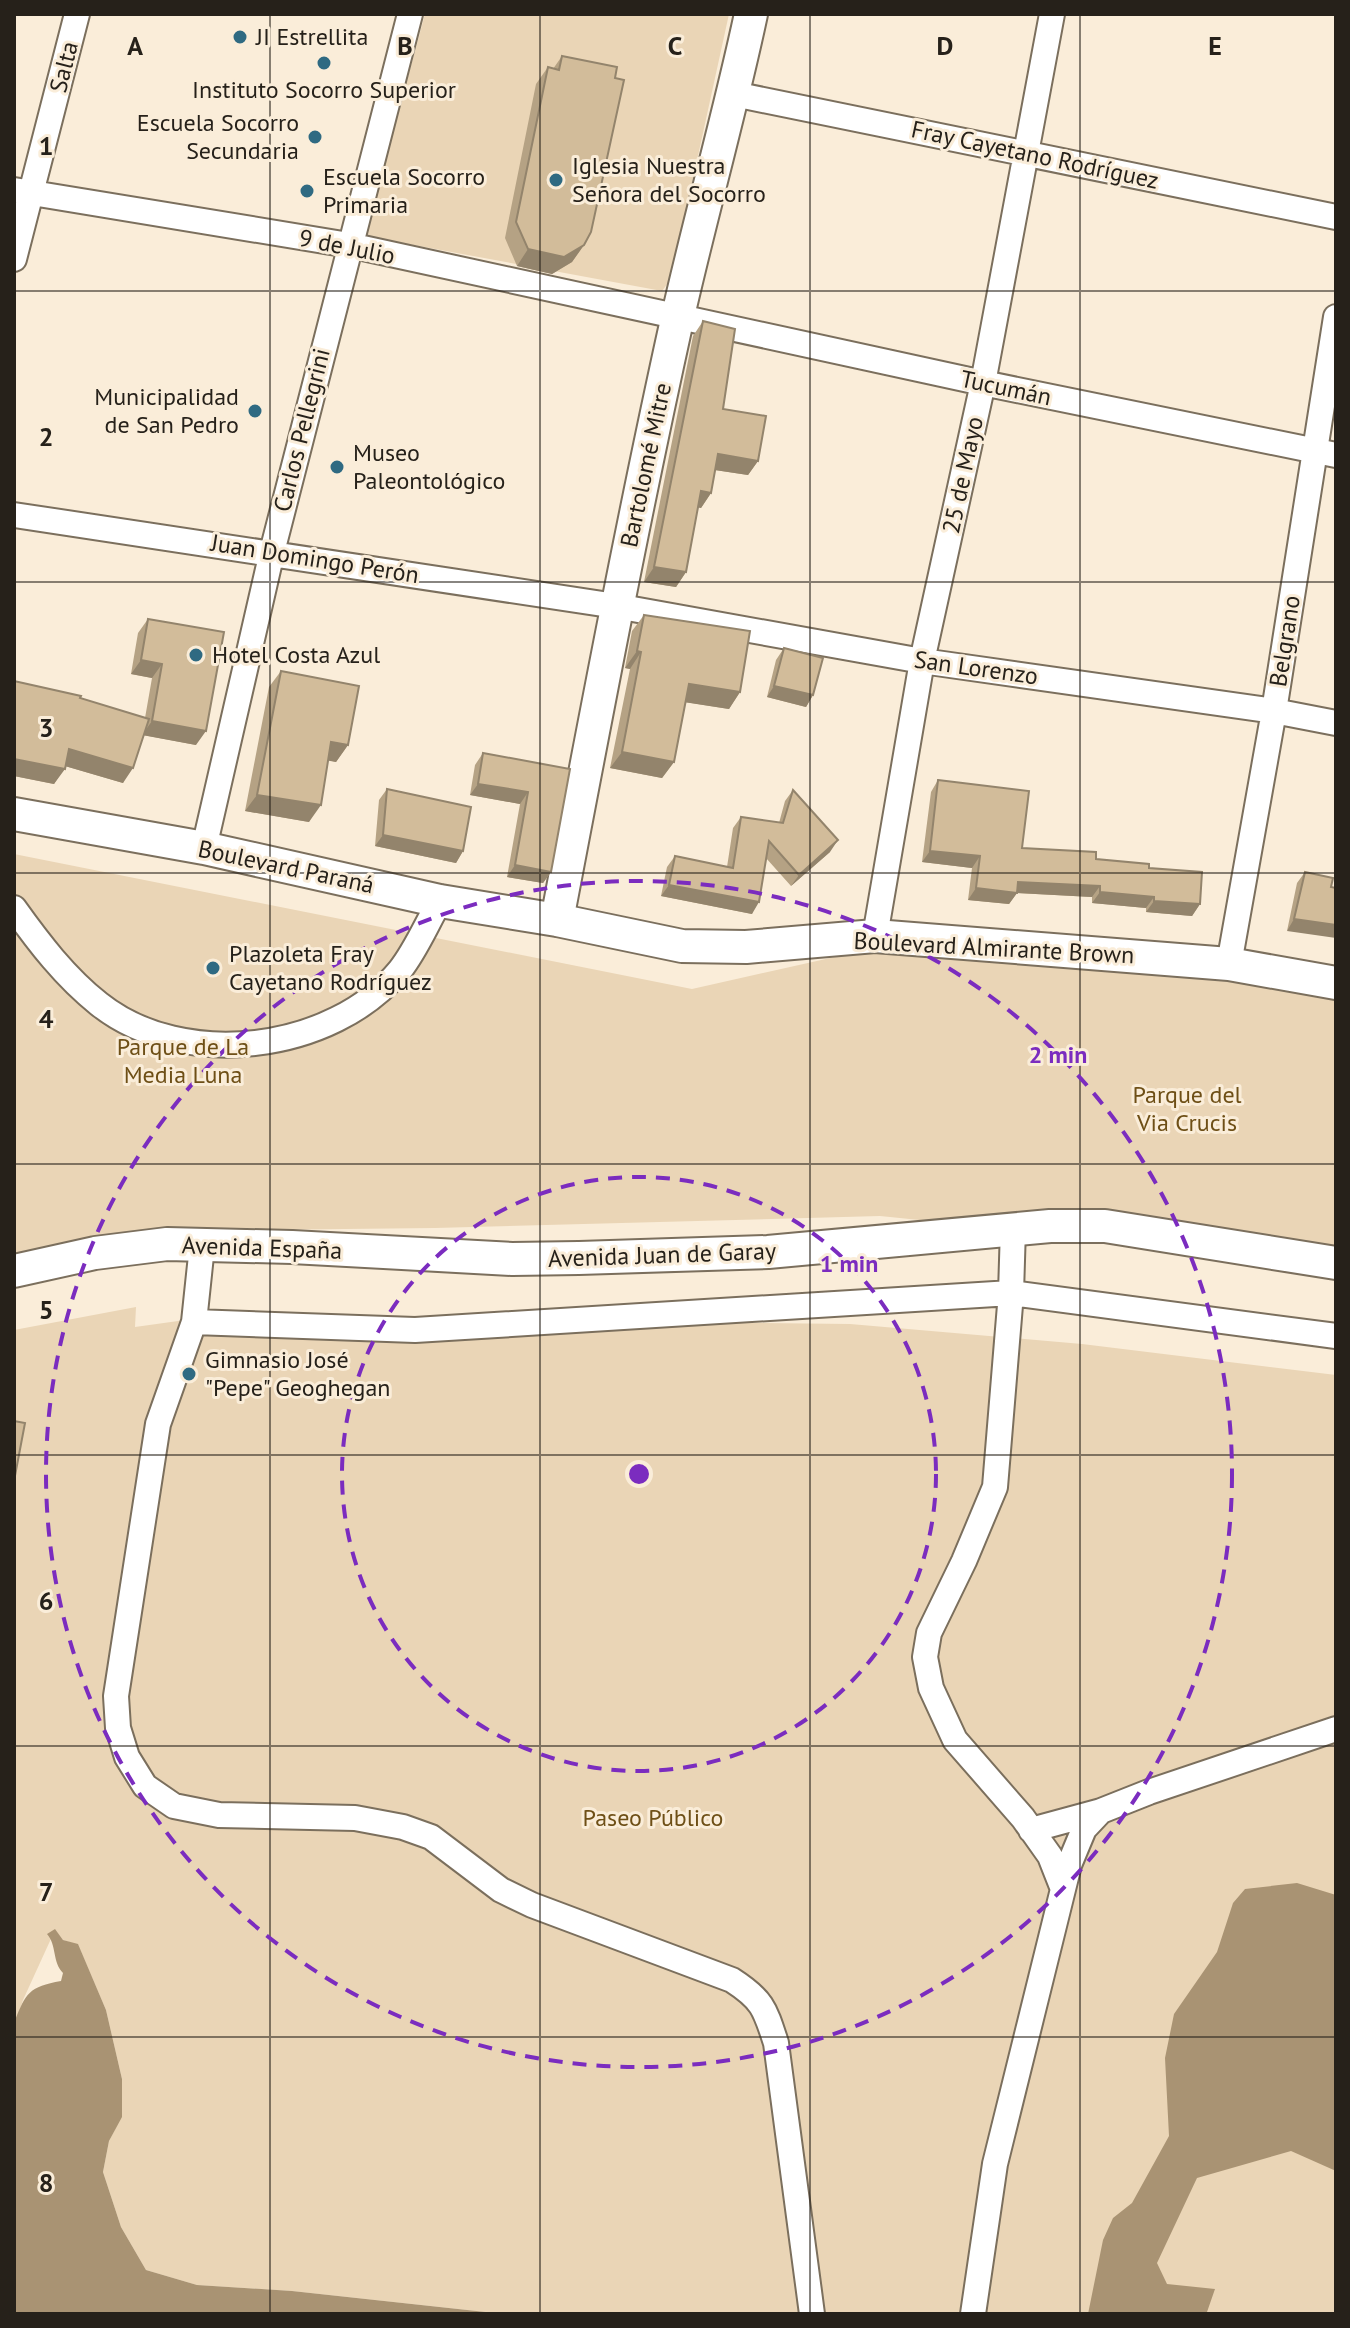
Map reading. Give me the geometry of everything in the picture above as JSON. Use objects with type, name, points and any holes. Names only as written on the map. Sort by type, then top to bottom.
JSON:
[{"type":"main road","name":"Bartolomé Mitre","points":[[557,920],[616,606],[678,317],[751,14]]},
{"type":"main road","name":"Boulevard Paraná","points":[[14,814],[204,848],[440,901],[557,920]]},
{"type":"main road","name":"Boulevard Almirante Brown","points":[[557,920],[682,946],[709,948],[875,936],[1229,964],[1336,983]]},
{"type":"main road","name":"Avenida Juan de Garay","points":[[512,1259],[768,1252],[1013,1228],[1105,1226],[1336,1263]]},
{"type":"main road","name":"Avenida España","points":[[14,1271],[95,1253],[167,1244],[292,1247],[512,1259]]},
{"type":"street","name":"Salta","points":[[14,259],[23,191],[77,14]]},
{"type":"street","name":"Carlos Pellegrini","points":[[204,848],[272,552],[349,245],[376,151],[408,14]]},
{"type":"street","name":"25 de Mayo","points":[[875,936],[922,661],[983,383],[1052,14]]},
{"type":"street","name":"Fray Cayetano Rodríguez","points":[[734,94],[1336,217]]},
{"type":"street","name":"9 de Julio","points":[[23,191],[349,245],[678,317]]},
{"type":"street","name":"Tucumán","points":[[678,317],[1325,453]]},
{"type":"street","name":"Belgrano","points":[[1229,964],[1274,711],[1325,453],[1336,317]]},
{"type":"street","name":"Juan Domingo Perón","points":[[14,515],[616,606]]},
{"type":"street","name":"San Lorenzo","points":[[616,606],[922,661],[1274,711],[1336,723]]},
{"type":"street","points":[[14,908],[48,956],[100,1006],[138,1027],[189,1044],[233,1045],[275,1041],[324,1025],[370,999],[401,969],[440,901]]},
{"type":"street","points":[[1013,1228],[1011,1293],[995,1487],[929,1633],[925,1657],[931,1688],[955,1740],[1050,1856],[1063,1889]]},
{"type":"street","points":[[202,1246],[194,1322],[158,1424],[116,1696],[118,1728],[127,1757],[145,1786],[174,1806],[219,1815],[355,1818],[403,1827],[431,1837],[511,1895],[732,1980],[754,1994],[765,2011],[776,2043],[812,2314]]},
{"type":"street","points":[[194,1322],[415,1330],[1011,1293],[1336,1336]]},
{"type":"street","points":[[1031,1830],[1101,1811],[1336,1729]]},
{"type":"street","points":[[973,2314],[995,2164],[1069,1865],[1084,1829],[1101,1811]]},
{"type":"green space","points":[[425,14],[729,14],[671,279],[662,291],[365,236]]},
{"type":"green space","name":"Parque de La Media Luna","points":[[14,854],[692,989],[875,948],[1227,973],[1336,991],[1336,1274],[1188,1247],[880,1216],[435,1228],[174,1231],[14,1253]]},
{"type":"green space","name":"Paseo Público","points":[[136,1307],[135,1327],[214,1316],[850,1324],[1082,1344],[1336,1375],[1336,2314],[504,2314],[292,2291],[197,2285],[146,2270],[121,2227],[103,2172],[109,2141],[121,2117],[122,2079],[106,2010],[78,1945],[63,1940],[55,1930],[23,2000],[14,2028],[14,1330]]},
{"type":"shaded area","points":[[1297,1883],[1336,1895],[1336,2171],[1291,2151],[1197,2178],[1157,2263],[1167,2284],[1215,2289],[1207,2312],[1088,2314],[1103,2240],[1113,2218],[1132,2203],[1169,2136],[1165,2058],[1174,2014],[1217,1952],[1233,1903],[1245,1889]]},
{"type":"shaded area","points":[[55,1929],[63,1940],[78,1944],[106,2010],[122,2079],[122,2117],[109,2141],[103,2172],[121,2227],[146,2270],[197,2285],[292,2291],[504,2314],[14,2314],[14,2023],[30,1993],[61,1981],[63,1973],[47,1934]]},
{"type":"building","points":[[562,56],[617,67],[615,78],[624,80],[591,232],[584,245],[564,257],[528,249],[516,222],[548,67],[559,70]]},
{"type":"building","points":[[703,321],[735,329],[723,409],[766,416],[758,461],[718,454],[711,493],[701,491],[686,572],[654,567]]},
{"type":"building","points":[[644,615],[750,631],[740,692],[689,684],[674,762],[622,752],[641,652],[637,651]]},
{"type":"building","points":[[148,619],[224,632],[206,731],[152,721],[162,664],[141,660]]},
{"type":"building","points":[[784,648],[823,658],[813,695],[774,686]]},
{"type":"building","points":[[281,671],[359,686],[348,745],[331,742],[321,805],[257,795]]},
{"type":"building","points":[[14,681],[81,696],[149,719],[133,768],[69,749],[65,769],[14,759]]},
{"type":"building","points":[[483,753],[570,769],[551,872],[515,865],[528,792],[478,784]]},
{"type":"building","points":[[938,780],[1029,791],[1022,848],[1096,852],[1096,859],[1149,864],[1149,868],[1202,872],[1200,904],[1154,901],[1154,897],[1100,892],[1100,886],[1018,882],[1017,893],[976,888],[980,856],[930,851]]},
{"type":"building","points":[[387,789],[471,807],[463,851],[383,835]]},
{"type":"building","points":[[793,790],[838,840],[799,875],[769,841],[759,902],[669,885],[675,856],[733,868],[741,817],[783,823]]},
{"type":"building","points":[[1305,872],[1333,878],[1331,887],[1336,888],[1336,925],[1294,919]]},
{"type":"building","points":[[14,1421],[25,1423],[14,1481]]},
{"type":"place","name":"JI Estrellita","points":[[240,37]]},
{"type":"place","name":"Instituto Socorro Superior","points":[[324,63]]},
{"type":"place","name":"Escuela Socorro Secundaria","points":[[315,137]]},
{"type":"place","name":"Iglesia Nuestra Señora del Socorro","points":[[556,180]]},
{"type":"place","name":"Escuela Socorro Primaria","points":[[307,191]]},
{"type":"place","name":"Municipalidad de San Pedro","points":[[255,411]]},
{"type":"place","name":"Museo Paleontológico","points":[[337,467]]},
{"type":"place","name":"Hotel Costa Azul","points":[[196,655]]},
{"type":"place","name":"Plazoleta Fray Cayetano Rodríguez","points":[[213,968]]},
{"type":"place","name":"Gimnasio José \"Pepe\" Geoghegan","points":[[189,1374]]},
{"type":"park label","name":"Parque del Via Crucis","points":[[1187,1109]]}]
